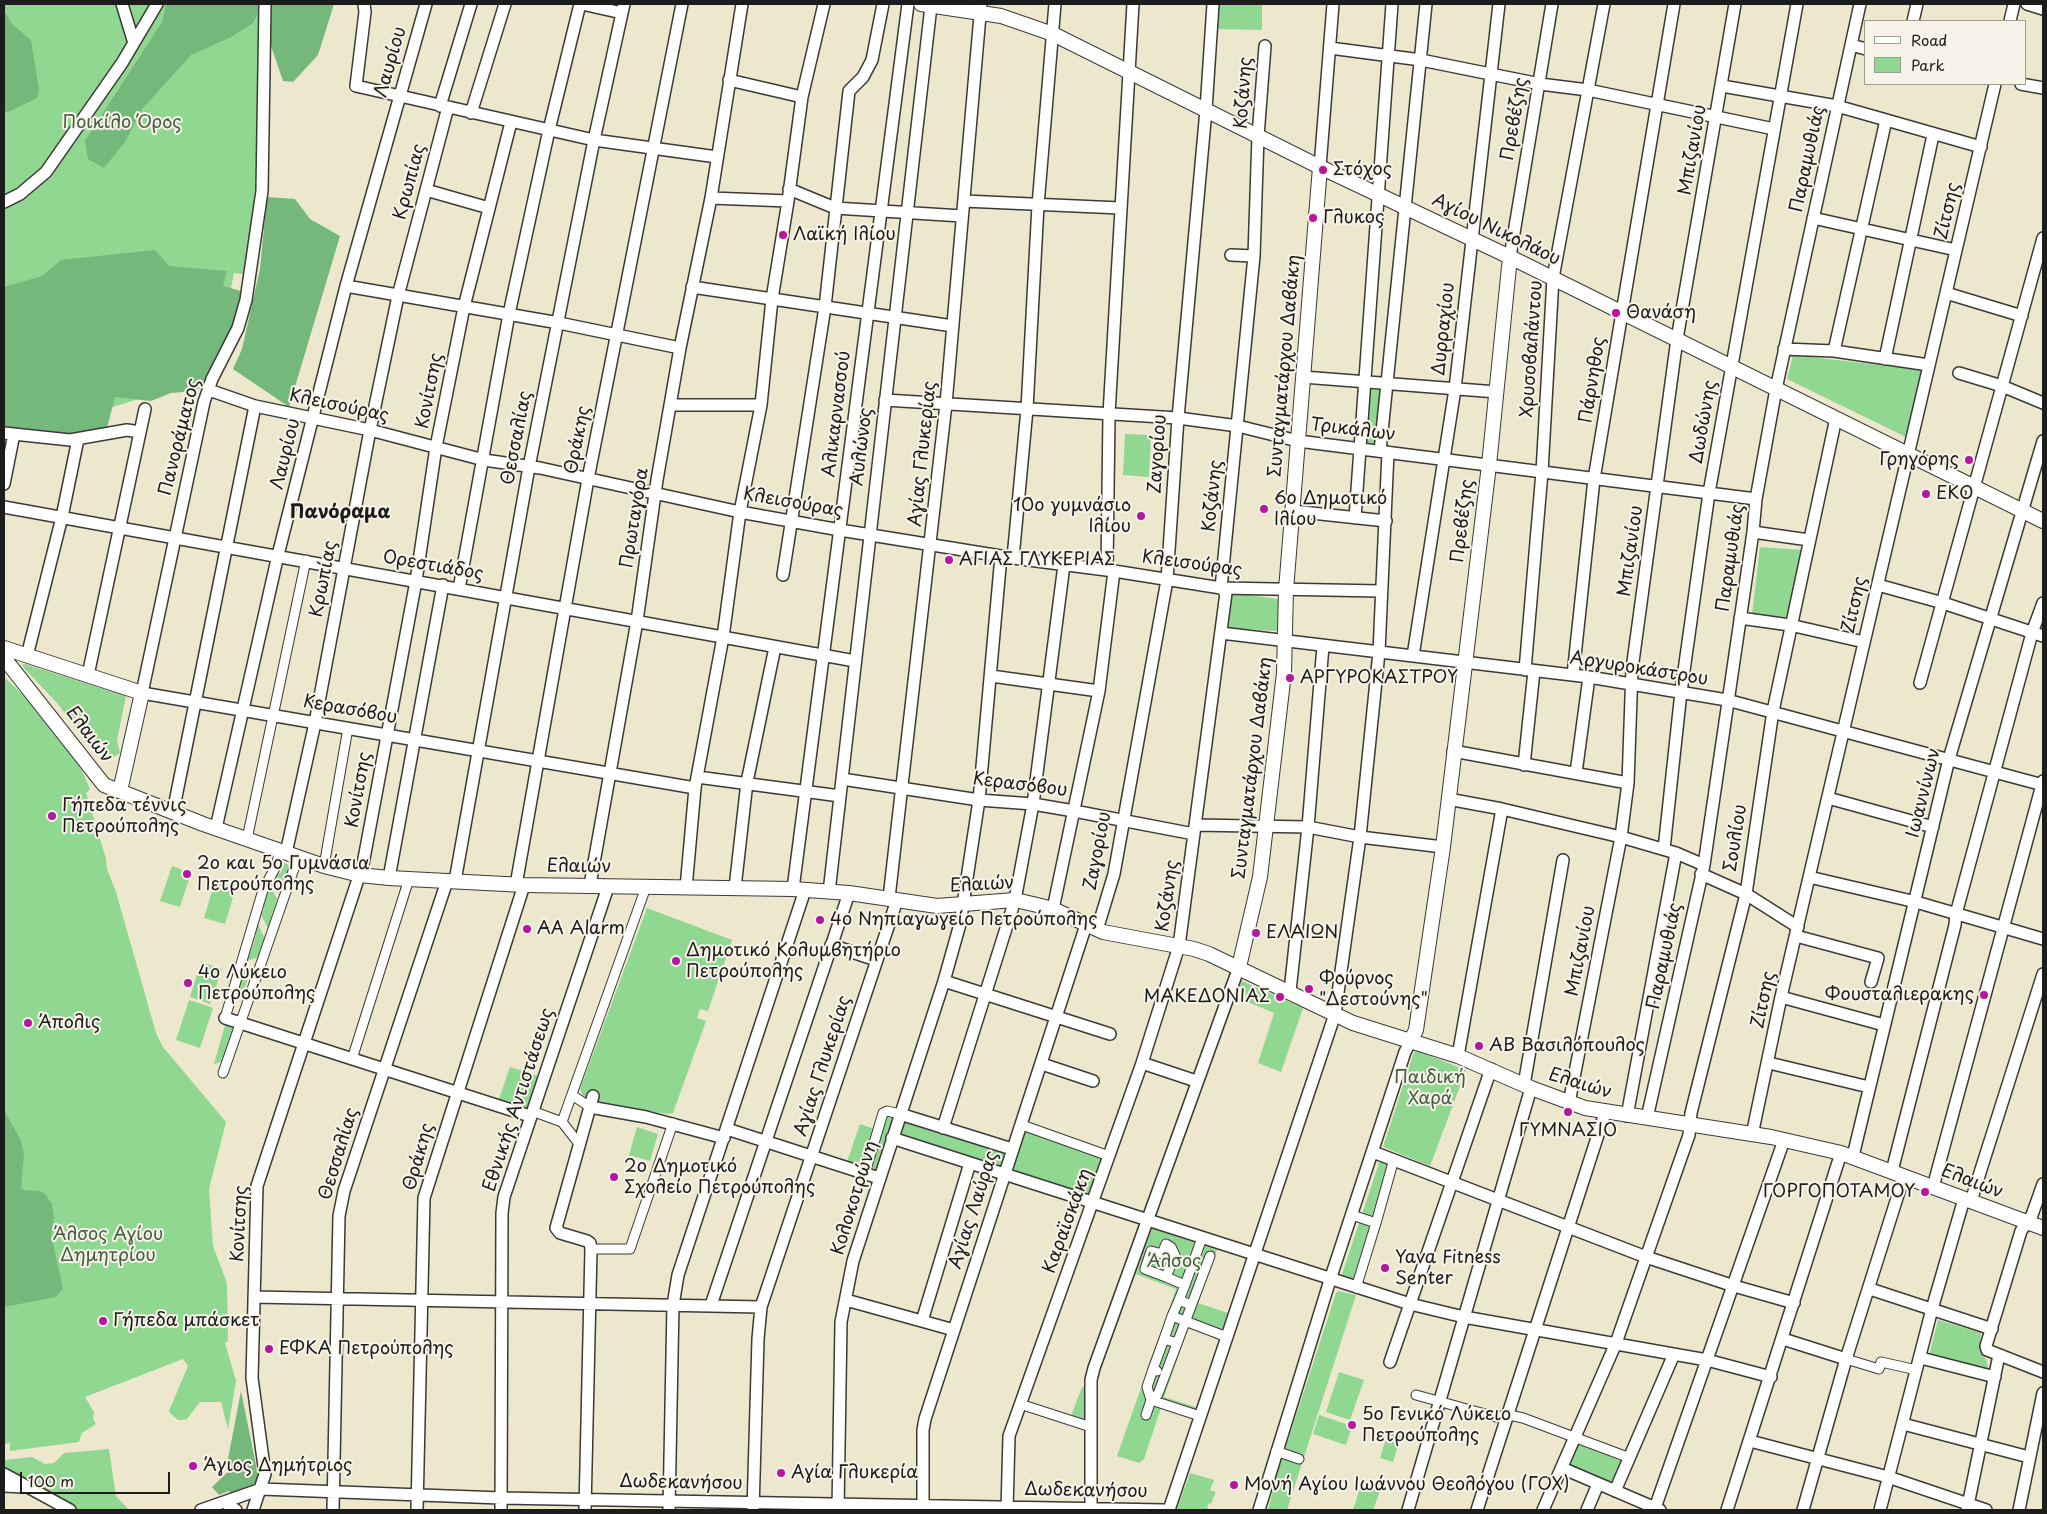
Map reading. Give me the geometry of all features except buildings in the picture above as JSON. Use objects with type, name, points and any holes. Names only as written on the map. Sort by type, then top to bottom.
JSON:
[{"type":"street","points":[[113,4],[123,8],[133,40]]},
{"type":"street","points":[[4,202],[20,194],[46,172],[122,63],[133,40],[151,17],[157,4]]},
{"type":"street","name":"Πανοράματος","points":[[120,791],[208,390],[238,328],[246,300],[262,192],[265,4]]},
{"type":"street","points":[[364,4],[365,12],[356,86],[594,140],[717,157]]},
{"type":"street","name":"Λαυρίου","points":[[216,828],[278,555],[346,286],[426,4]]},
{"type":"street","name":"Κρωπίας","points":[[288,854],[315,723],[370,430],[398,296],[471,4]]},
{"type":"street","points":[[472,113],[505,4]]},
{"type":"street","points":[[459,588],[484,460],[509,314],[549,130],[581,4],[623,8]]},
{"type":"street","name":"Θράκης","points":[[416,1510],[424,1198],[520,885],[537,761],[588,479],[682,4]]},
{"type":"street","name":"Πρωταγόρα","points":[[590,885],[637,621],[655,493],[672,405],[680,348],[711,198],[742,4]]},
{"type":"street","points":[[686,888],[696,782],[723,637],[740,512],[761,405],[772,299],[802,97],[824,4]]},
{"type":"street","points":[[783,575],[790,520],[825,307],[849,91],[863,77],[872,60],[883,4]]},
{"type":"street","name":"Αλικαρνασσού","points":[[669,1505],[673,1305],[678,1276],[726,1134],[799,889],[806,792],[908,4]]},
{"type":"street","points":[[1013,558],[1026,410],[1038,205],[1055,4]]},
{"type":"street","points":[[1052,909],[1099,691],[1111,570],[1109,414],[1133,4]]},
{"type":"street","name":"Ζαγορίου","points":[[1092,928],[1114,874],[1166,580],[1178,418],[1206,110],[1213,4]]},
{"type":"street","name":"Συνταγματάρχου Δαβάκη","points":[[1239,967],[1260,877],[1286,641],[1286,590],[1333,4]]},
{"type":"street","points":[[1355,518],[1392,4]]},
{"type":"street","points":[[1169,1510],[1335,1014],[1360,837],[1379,652],[1386,520],[1384,452],[1387,385],[1426,4]]},
{"type":"street","name":"Δυρραχίου","points":[[1413,656],[1455,389],[1499,4]]},
{"type":"street","name":"Πρεβέζης","points":[[1410,1042],[1416,1030],[1443,847],[1497,392],[1510,257],[1552,4]]},
{"type":"street","name":"Χρυσοβαλάντου","points":[[1524,765],[1553,278],[1604,4]]},
{"type":"street","name":"Πάρνηθος","points":[[1572,675],[1594,478],[1674,4]]},
{"type":"street","name":"Μπιζανίου","points":[[1569,1103],[1621,837],[1628,783],[1633,684],[1632,669],[1658,487],[1676,339],[1735,4]]},
{"type":"street","name":"Δωδώνης","points":[[1664,849],[1681,692],[1709,493],[1797,4]]},
{"type":"street","name":"Παραμυθιάς","points":[[1647,1118],[1702,870],[1754,532],[1756,499],[1776,389],[1860,4]]},
{"type":"street","points":[[1913,20],[1917,4]]},
{"type":"street","points":[[2010,20],[2014,4]]},
{"type":"street","points":[[2026,4],[2043,9]]},
{"type":"street","name":"Αγίου Νικολάου","points":[[926,5],[981,8],[1053,34],[1320,167],[1553,278],[2043,521]]},
{"type":"street","name":"Αυλώνος","points":[[829,892],[907,212],[926,5]]},
{"type":"street","name":"Θεσσαλίας","points":[[333,1510],[339,1216],[344,1191],[384,1070],[451,881],[480,751],[505,597],[529,467],[594,140],[623,8]]},
{"type":"street","name":"Αγίας Γλυκερίας","points":[[753,1506],[758,1338],[761,1307],[876,960],[893,899],[903,788],[946,404],[981,8]]},
{"type":"street","points":[[1851,45],[1864,48]]},
{"type":"street","name":"Κοζάνης","points":[[1178,946],[1226,593],[1221,588],[1254,256],[1258,136],[1265,46]]},
{"type":"street","points":[[1330,48],[1421,60],[1540,84],[1588,90],[1774,129]]},
{"type":"street","points":[[729,80],[802,97]]},
{"type":"street","name":"Ζίτσης","points":[[1752,1135],[1769,1063],[1781,997],[1996,85]]},
{"type":"street","points":[[2026,85],[2043,88]]},
{"type":"street","points":[[1722,86],[1780,94],[1837,106],[1933,135],[1981,147]]},
{"type":"street","points":[[1834,351],[1886,120]]},
{"type":"street","name":"Κονίτσης","points":[[253,1510],[266,1474],[252,1378],[257,1186],[360,875],[416,581],[436,447],[464,307],[511,122]]},
{"type":"street","points":[[1885,359],[1913,238],[1933,135]]},
{"type":"street","points":[[789,188],[835,208],[962,216]]},
{"type":"street","points":[[426,190],[489,208]]},
{"type":"street","points":[[711,198],[788,201]]},
{"type":"street","points":[[964,201],[1120,208]]},
{"type":"street","points":[[1813,218],[1913,238],[1956,250]]},
{"type":"street","points":[[1920,683],[2043,238]]},
{"type":"street","points":[[1231,254],[1254,256]]},
{"type":"street","points":[[346,286],[559,323],[680,348]]},
{"type":"street","points":[[692,287],[953,326]]},
{"type":"street","points":[[1946,293],[2022,316]]},
{"type":"street","points":[[1784,349],[1834,351],[1929,366]]},
{"type":"street","points":[[1959,373],[2002,386],[2043,403]]},
{"type":"street","points":[[1303,377],[1387,385],[1497,392]]},
{"type":"street","name":"Κλεισούρας","points":[[208,390],[255,406],[370,430],[484,460],[529,467],[740,512],[840,530],[1013,558],[1111,570],[1221,588],[1381,591]]},
{"type":"street","name":"Τρικάλων","points":[[885,400],[1178,418],[1238,426],[1298,441],[1756,499]]},
{"type":"street","points":[[672,405],[761,405]]},
{"type":"street","points":[[173,812],[255,406]]},
{"type":"street","points":[[88,675],[145,409]]},
{"type":"street","name":"Σουλίου","points":[[1542,1510],[1616,1343],[1689,1136],[1691,1113],[1746,894],[1773,711],[1836,418]]},
{"type":"street","points":[[4,484],[9,433],[70,440],[126,430],[140,432]]},
{"type":"street","points":[[27,656],[62,517],[78,439]]},
{"type":"street","name":"Ιωαννίνων","points":[[1727,1510],[1782,1339],[1847,1154],[1868,1087],[1916,902],[1949,759],[2043,441]]},
{"type":"street","name":"Ορεστιάδος","points":[[4,507],[119,528],[176,536],[855,661]]},
{"type":"street","points":[[1292,511],[1386,520]]},
{"type":"street","points":[[1754,532],[1809,540]]},
{"type":"street","name":"Κολοκοτρώνη","points":[[838,1507],[840,1334],[853,1261],[944,981],[963,906],[979,800],[1001,556]]},
{"type":"street","points":[[247,839],[306,560]]},
{"type":"street","points":[[943,1128],[987,994],[1015,900],[1033,804],[1050,685],[1064,565]]},
{"type":"street","points":[[1878,585],[1943,603],[2038,635]]},
{"type":"street","points":[[389,878],[443,586]]},
{"type":"street","points":[[1803,1510],[1846,1360],[1870,1289],[1956,914],[1994,771],[2038,635],[2043,603]]},
{"type":"street","points":[[1740,618],[1790,625],[1864,642]]},
{"type":"street","name":"Αργυροκάστρου","points":[[1220,634],[1589,677],[1727,700],[1773,711],[1843,733],[2043,783]]},
{"type":"street","points":[[1290,992],[1308,827],[1323,646]]},
{"type":"street","points":[[735,888],[747,782],[775,647]]},
{"type":"street","name":"Κερασόβου","points":[[4,648],[142,693],[610,773],[696,782],[747,782],[840,796]]},
{"type":"street","name":"Ελαιών","points":[[4,658],[98,780],[173,812],[324,866],[360,875],[389,878],[520,885],[799,889],[849,893],[937,906],[963,906],[1015,900],[1052,909],[1092,928],[1167,946],[1194,949],[1239,967],[1370,1030],[1458,1056],[1569,1103],[1605,1113],[1784,1140],[1847,1154],[2043,1228]]},
{"type":"street","points":[[991,676],[1099,691]]},
{"type":"street","points":[[1576,773],[1589,677]]},
{"type":"street","points":[[324,866],[348,728]]},
{"type":"street","points":[[1453,751],[1628,783]]},
{"type":"street","name":"Κερασόβου","points":[[842,779],[979,800],[1033,804],[1195,830],[1308,827],[1360,837],[1443,847]]},
{"type":"street","points":[[1932,1187],[2043,783]]},
{"type":"street","points":[[1828,798],[1933,827]]},
{"type":"street","points":[[1448,799],[1502,809],[1676,852],[1702,870],[1746,894],[1797,932],[1878,958],[1871,982]]},
{"type":"street","points":[[1458,1056],[1502,809]]},
{"type":"street","points":[[1627,1116],[1676,852]]},
{"type":"street","points":[[288,854],[275,868],[263,890],[225,1018],[456,1093],[562,1122],[580,1145]]},
{"type":"street","points":[[223,1073],[240,1023],[288,854]]},
{"type":"street","points":[[1408,1510],[1528,1087],[1563,860]]},
{"type":"street","points":[[1810,877],[1916,902],[2043,939]]},
{"type":"street","points":[[352,1059],[409,879]]},
{"type":"street","name":"Εθνικής Αντιστάσεως","points":[[501,1510],[502,1213],[504,1197],[608,887]]},
{"type":"street","points":[[562,1122],[646,888]]},
{"type":"street","points":[[711,1305],[849,893]]},
{"type":"street","name":"Αγίας Λαύρας","points":[[923,1508],[922,1430],[1012,1149],[1022,1125],[1057,1018],[1092,928]]},
{"type":"street","points":[[831,945],[876,960]]},
{"type":"street","name":"Καραϊσκάκη","points":[[1007,1509],[1008,1444],[1020,1404],[1110,1156],[1142,1063],[1178,946]]},
{"type":"street","points":[[1091,1509],[1091,1380],[1094,1368],[1196,1081],[1239,967]]},
{"type":"street","points":[[1880,1510],[1921,1358],[1932,1309],[2042,980]]},
{"type":"street","points":[[944,981],[1110,1034]]},
{"type":"street","points":[[1781,997],[1884,1026]]},
{"type":"street","points":[[1259,1510],[1330,1280],[1410,1042]]},
{"type":"street","points":[[1142,1063],[1196,1081]]},
{"type":"street","points":[[1769,1063],[1868,1087]]},
{"type":"street","points":[[1042,1064],[1093,1080]]},
{"type":"street","points":[[1390,1362],[1491,1069]]},
{"type":"street","points":[[572,1096],[673,1123],[765,1141],[879,1178]]},
{"type":"street","points":[[585,1510],[591,1248],[587,1240],[560,1233],[556,1228],[592,1102]]},
{"type":"street","points":[[864,1173],[883,1113],[887,1111],[1012,1149]]},
{"type":"street","points":[[1477,1510],[1605,1113]]},
{"type":"street","points":[[591,1248],[630,1249],[673,1123]]},
{"type":"street","points":[[1022,1125],[1110,1156]]},
{"type":"street","points":[[892,1138],[1330,1280],[1410,1304],[1464,1317],[1707,1360],[1771,1377]]},
{"type":"street","points":[[1562,1468],[1615,1491],[1640,1506],[1658,1509],[1707,1360],[1784,1140]]},
{"type":"street","points":[[1373,1152],[1498,1198],[1646,1257],[1794,1304]]},
{"type":"street","points":[[1356,1288],[1394,1159]]},
{"type":"street","points":[[922,1321],[970,1163]]},
{"type":"street","points":[[2043,1184],[2032,1215],[2021,1231],[1986,1346],[1987,1350],[2043,1372]]},
{"type":"street","points":[[1352,1215],[1376,1223]]},
{"type":"street","points":[[1151,1400],[1147,1387],[1202,1238]]},
{"type":"street","points":[[1146,1415],[1151,1400],[1158,1394],[1215,1243]]},
{"type":"street","points":[[1166,1277],[1175,1255],[1171,1247],[1166,1244],[1162,1254],[1151,1251],[1145,1269],[1184,1285]]},
{"type":"street","points":[[1197,1251],[1210,1256]]},
{"type":"street","points":[[1135,1253],[1149,1258]]},
{"type":"street","points":[[1870,1289],[1992,1329]]},
{"type":"street","points":[[254,1297],[590,1302],[761,1307]]},
{"type":"street","points":[[846,1300],[954,1330]]},
{"type":"street","points":[[1179,1300],[1192,1305]]},
{"type":"street","points":[[1172,1316],[1227,1337]]},
{"type":"street","points":[[1164,1339],[1177,1343]]},
{"type":"street","points":[[1782,1339],[1879,1369],[1881,1362],[1917,1370]]},
{"type":"street","points":[[1615,1491],[1674,1354]]},
{"type":"street","points":[[1968,1507],[1999,1355]]},
{"type":"street","points":[[1921,1358],[1995,1377]]},
{"type":"street","points":[[1153,1369],[1165,1374]]},
{"type":"street","points":[[2019,1510],[2043,1393]]},
{"type":"street","points":[[1416,1395],[1496,1417],[1509,1415],[1523,1418],[1630,1458]]},
{"type":"street","points":[[1151,1400],[1200,1416]]},
{"type":"street","points":[[1020,1404],[1091,1427]]},
{"type":"street","points":[[1903,1424],[2029,1457]]},
{"type":"street","points":[[1750,1441],[1888,1477],[1968,1507],[1986,1510]]},
{"type":"street","points":[[1276,1451],[1300,1459]]},
{"type":"street","points":[[4,1474],[70,1510]]},
{"type":"street","points":[[1587,1510],[1598,1484]]},
{"type":"street","points":[[4,1486],[26,1487]]},
{"type":"street","name":"Δωδεκανήσου","points":[[201,1510],[262,1489],[501,1498],[585,1498],[669,1505],[1164,1510]]},
{"type":"street","points":[[224,1502],[236,1510]]},
{"type":"green space","name":"Ποικίλο Όρος","points":[[4,4],[263,5],[256,178],[250,236],[243,274],[234,273],[221,338],[157,393],[50,427],[4,420]]},
{"type":"green space","points":[[166,4],[263,4],[253,23],[231,37],[191,55],[143,108],[125,142],[104,168],[88,159],[85,141],[162,22]]},
{"type":"green space","points":[[269,4],[334,4],[318,55],[293,82],[283,81],[269,40]]},
{"type":"green space","points":[[1218,4],[1262,4],[1262,30],[1217,29]]},
{"type":"green space","points":[[4,10],[12,24],[31,40],[39,89],[37,98],[8,112],[4,111]]},
{"type":"green space","points":[[267,197],[295,199],[310,219],[340,236],[289,407],[233,369],[242,349],[260,269]]},
{"type":"green space","points":[[155,250],[169,266],[227,271],[223,286],[241,291],[233,329],[202,386],[195,391],[171,393],[151,401],[115,397],[107,428],[68,437],[4,429],[4,287],[42,276],[61,260]]},
{"type":"green space","points":[[1793,355],[1925,370],[1908,438],[1787,379]]},
{"type":"green space","points":[[1368,389],[1380,390],[1375,444],[1364,443]]},
{"type":"green space","points":[[1125,434],[1151,435],[1149,477],[1123,475]]},
{"type":"green space","points":[[1760,547],[1804,550],[1786,617],[1752,614]]},
{"type":"green space","points":[[1232,593],[1278,599],[1280,603],[1280,629],[1275,631],[1229,628],[1227,623]]},
{"type":"green space","points":[[23,664],[126,696],[117,740],[120,753],[114,757],[94,752],[57,703],[23,667]]},
{"type":"green space","name":"Άλσος Αγίου Δημητρίου","points":[[4,677],[34,705],[71,752],[83,773],[90,789],[86,793],[106,859],[107,869],[116,892],[156,1033],[163,1047],[226,1122],[209,1189],[213,1246],[227,1283],[228,1341],[225,1343],[236,1381],[228,1429],[221,1402],[200,1402],[187,1419],[183,1420],[178,1420],[169,1411],[188,1366],[183,1359],[85,1397],[94,1412],[93,1419],[96,1424],[82,1433],[79,1442],[10,1451],[10,1443],[4,1444]]},
{"type":"green space","points":[[284,863],[293,866],[288,878],[278,884],[274,876],[281,872]]},
{"type":"green space","points":[[172,866],[191,873],[180,907],[160,901]]},
{"type":"green space","points":[[215,881],[236,887],[225,924],[204,918]]},
{"type":"green space","points":[[271,888],[277,899],[268,928],[261,915],[264,908],[262,904],[266,891]]},
{"type":"green space","points":[[647,908],[732,940],[708,1011],[700,1009],[697,1018],[706,1021],[673,1113],[667,1114],[584,1099],[580,1089]]},
{"type":"green space","points":[[258,924],[266,941],[261,956],[247,961],[248,950],[251,951],[256,935],[253,933],[255,925]]},
{"type":"green space","points":[[201,962],[222,969],[210,1004],[190,997]]},
{"type":"green space","points":[[251,967],[252,974],[249,975],[245,987],[246,990],[241,995],[236,987],[241,970]]},
{"type":"green space","points":[[1242,981],[1303,1008],[1281,1072],[1258,1063],[1274,1013],[1236,997]]},
{"type":"green space","points":[[189,1000],[213,1008],[200,1048],[176,1040]]},
{"type":"green space","points":[[225,1025],[235,1028],[223,1061],[214,1064]]},
{"type":"green space","name":"Παιδική Χαρά","points":[[1417,1051],[1466,1070],[1430,1166],[1383,1147],[1414,1052]]},
{"type":"green space","points":[[510,1067],[538,1076],[527,1108],[499,1099]]},
{"type":"green space","points":[[4,1110],[21,1141],[24,1154],[21,1188],[24,1190],[40,1191],[45,1194],[52,1204],[54,1218],[51,1234],[63,1289],[56,1297],[4,1307]]},
{"type":"green space","points":[[885,1115],[894,1117],[877,1172],[847,1162],[860,1124],[880,1131]]},
{"type":"green space","points":[[905,1120],[1006,1152],[1001,1167],[899,1136]]},
{"type":"green space","points":[[637,1127],[658,1134],[650,1161],[629,1155]]},
{"type":"green space","points":[[1026,1130],[1102,1156],[1088,1195],[1013,1170]]},
{"type":"green space","points":[[1380,1160],[1396,1166],[1361,1284],[1342,1277],[1342,1274]]},
{"type":"green space","name":"Άλσος","points":[[1152,1228],[1217,1250],[1198,1303],[1228,1313],[1219,1338],[1188,1328],[1164,1397],[1196,1407],[1192,1418],[1161,1408],[1144,1459],[1139,1463],[1117,1456],[1176,1289],[1136,1274]]},
{"type":"green space","points":[[1338,1291],[1356,1295],[1287,1510],[1268,1510],[1277,1474]]},
{"type":"green space","points":[[1938,1320],[1981,1333],[1980,1346],[1989,1372],[1929,1356]]},
{"type":"green space","points":[[1339,1372],[1364,1380],[1350,1420],[1326,1412]]},
{"type":"green space","points":[[1082,1387],[1087,1388],[1087,1422],[1071,1416]]},
{"type":"green space","points":[[241,1391],[259,1480],[247,1489],[231,1495],[229,1491],[219,1495],[212,1487],[231,1469],[227,1464]]},
{"type":"green space","points":[[1319,1415],[1352,1426],[1346,1445],[1313,1434]]},
{"type":"green space","points":[[1388,1432],[1401,1436],[1393,1462],[1380,1458]]},
{"type":"green space","points":[[1579,1443],[1621,1461],[1612,1483],[1569,1465]]},
{"type":"green space","points":[[109,1449],[116,1496],[129,1510],[79,1510],[4,1470],[4,1460],[32,1457],[45,1464],[54,1463],[64,1453]]},
{"type":"green space","points":[[1190,1473],[1214,1480],[1210,1490],[1216,1492],[1211,1504],[1209,1503],[1207,1507],[1210,1510],[1177,1509]]},
{"type":"green space","points":[[1361,1485],[1380,1491],[1373,1510],[1353,1510]]},
{"type":"place","name":"Στόχος","points":[[1323,170]]},
{"type":"place","name":"Γλυκος","points":[[1313,218]]},
{"type":"place","name":"Λαϊκή Ιλίου","points":[[783,235]]},
{"type":"place","name":"Θανάση","points":[[1616,313]]},
{"type":"place","name":"Γρηγόρης","points":[[1969,460]]},
{"type":"place","name":"EKO","points":[[1926,494]]},
{"type":"place","name":"6ο Δημοτικό Ιλίου","points":[[1264,509]]},
{"type":"place","name":"10ο γυμνάσιο Ιλίου","points":[[1141,516]]},
{"type":"place","name":"ΑΓΙΑΣ ΓΛΥΚΕΡΙΑΣ","points":[[949,560]]},
{"type":"place","name":"ΑΡΓΥΡΟΚΑΣΤΡΟΥ","points":[[1290,678]]},
{"type":"place","name":"Γήπεδα τέννις Πετρούπολης","points":[[52,816]]},
{"type":"place","name":"2ο και 5ο Γυμνάσια Πετρούπολης","points":[[187,874]]},
{"type":"place","name":"4ο Νηπιαγωγείο Πετρούπολης","points":[[820,920]]},
{"type":"place","name":"AA Alarm","points":[[527,929]]},
{"type":"place","name":"ΕΛΑΙΏΝ","points":[[1256,933]]},
{"type":"place","name":"Δημοτικό Κολυμβητήριο Πετρούπολης","points":[[676,961]]},
{"type":"place","name":"4ο Λύκειο Πετρούπολης","points":[[188,983]]},
{"type":"place","name":"Φούρνος \"Δεστούνης\"","points":[[1309,989]]},
{"type":"place","name":"Φουσταλιερακης","points":[[1984,995]]},
{"type":"place","name":"ΜΑΚΕΔΟΝΙΑΣ","points":[[1280,997]]},
{"type":"place","name":"Άπολις","points":[[28,1023]]},
{"type":"place","name":"ΑΒ Βασιλόπουλος","points":[[1479,1046]]},
{"type":"place","name":"ΓΥΜΝΑΣΙΟ","points":[[1568,1112]]},
{"type":"place","name":"2ο Δημοτικό Σχολείο Πετρούπολης","points":[[614,1177]]},
{"type":"place","name":"ΓΟΡΓΟΠΟΤΑΜΟΥ","points":[[1925,1192]]},
{"type":"place","name":"Yava Fitness Senter","points":[[1385,1268]]},
{"type":"place","name":"Γήπεδα μπάσκετ","points":[[103,1321]]},
{"type":"place","name":"ΕΦΚΑ Πετροὑπολης","points":[[269,1349]]},
{"type":"place","name":"5ο Γενικό Λύκειο Πετρούπολης","points":[[1352,1425]]},
{"type":"place","name":"Άγιος Δημήτριος","points":[[193,1466]]},
{"type":"place","name":"Αγία Γλυκερία","points":[[781,1473]]},
{"type":"place","name":"Μονή Αγίου Ιωάννου Θεολόγου (ΓΟΧ)","points":[[1234,1485]]},
{"type":"district","name":"Πανόραμα","points":[[340,513]]}]
